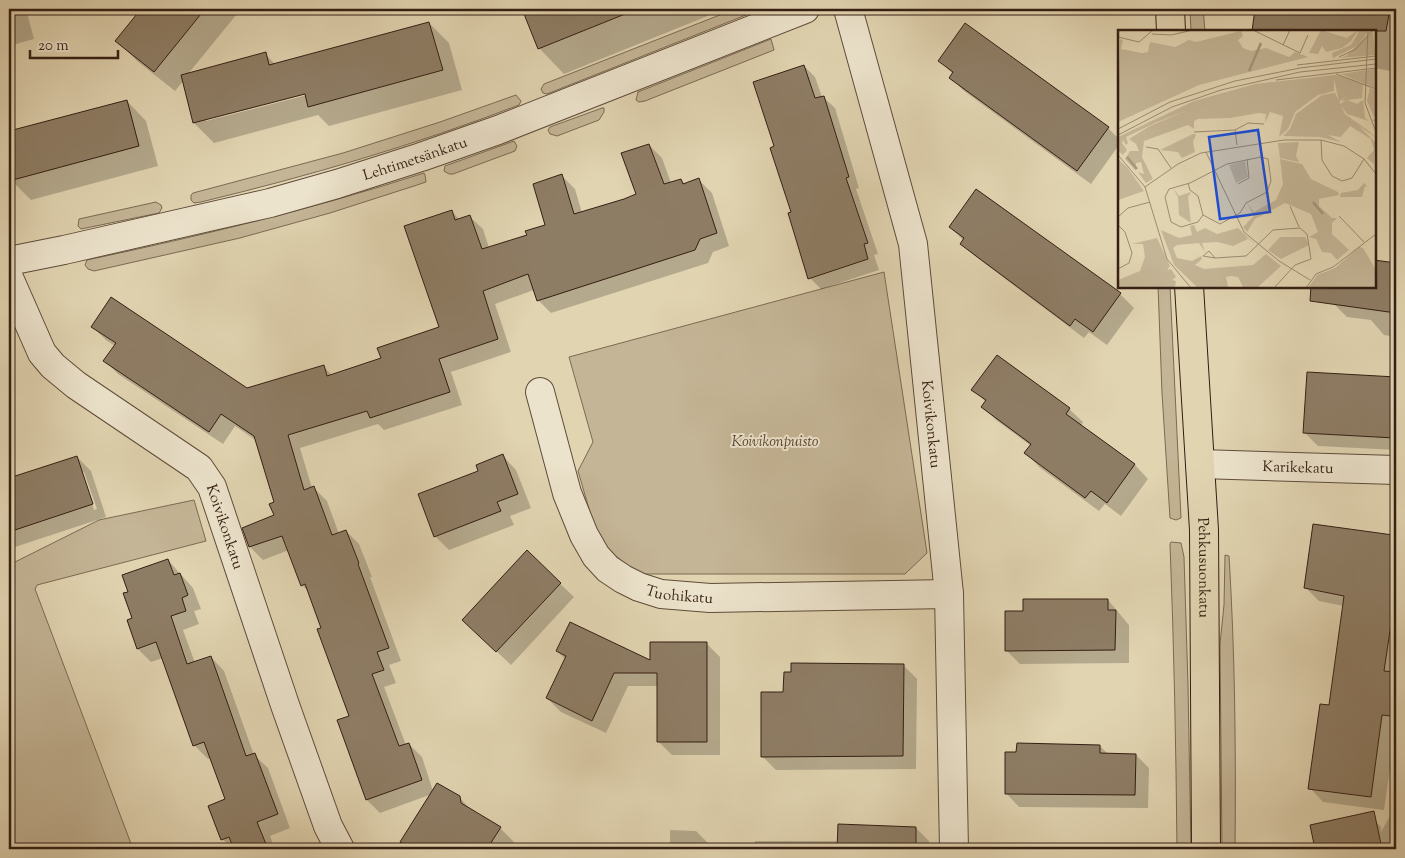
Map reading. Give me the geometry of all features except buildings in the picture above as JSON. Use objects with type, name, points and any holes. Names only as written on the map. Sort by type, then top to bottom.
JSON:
[{"type":"main road","points":[[1170,9],[1171,30]]},
{"type":"main road","name":"Pehkusuonkatu","points":[[1188,288],[1200,464],[1204,568],[1206,849]]},
{"type":"street","name":"Lehtimetsänkatu","points":[[9,260],[64,250],[270,203],[337,184],[422,157],[542,113],[805,9]]},
{"type":"street","name":"Koivikonkatu","points":[[848,9],[913,244],[949,594],[954,849]]},
{"type":"street","name":"Koivikonkatu","points":[[9,278],[42,353],[53,366],[76,386],[199,468],[212,487],[285,705],[328,826],[340,849]]},
{"type":"street","name":"Tuohikatu","points":[[540,392],[567,493],[584,535],[596,556],[608,569],[631,584],[661,594],[710,598],[949,594]]},
{"type":"street","name":"Karikekatu","points":[[1200,464],[1396,470]]},
{"type":"green space","points":[[735,9],[761,9],[547,94],[543,93],[541,89],[544,84]]},
{"type":"green space","points":[[1190,9],[1203,9],[1205,30],[1191,30]]},
{"type":"green space","points":[[771,39],[774,50],[645,101],[639,102],[636,100],[638,92]]},
{"type":"green space","points":[[516,95],[521,101],[519,105],[401,146],[241,192],[201,202],[194,203],[191,200],[193,193],[343,153]]},
{"type":"green space","points":[[604,108],[604,112],[599,120],[557,136],[550,134],[548,130],[550,127]]},
{"type":"green space","points":[[514,141],[517,146],[515,151],[453,174],[444,171],[445,166]]},
{"type":"green space","points":[[424,173],[426,182],[330,213],[240,238],[94,271],[88,269],[85,265],[87,260],[256,221]]},
{"type":"green space","points":[[156,202],[162,208],[159,213],[81,229],[78,226],[79,219]]},
{"type":"green space","name":"Koivikonpuisto","points":[[884,272],[927,553],[905,574],[639,574],[599,543],[578,471],[593,442],[569,357]]},
{"type":"green space","points":[[1158,288],[1170,288],[1181,518],[1176,520],[1170,518],[1162,393]]},
{"type":"green space","points":[[194,500],[206,541],[37,585],[35,589],[133,849],[9,849],[9,565],[99,520]]},
{"type":"green space","points":[[1171,542],[1181,543],[1184,557],[1191,849],[1177,849]]},
{"type":"green space","points":[[1225,555],[1229,556],[1233,629],[1235,849],[1222,849],[1220,644],[1224,605]]}]
